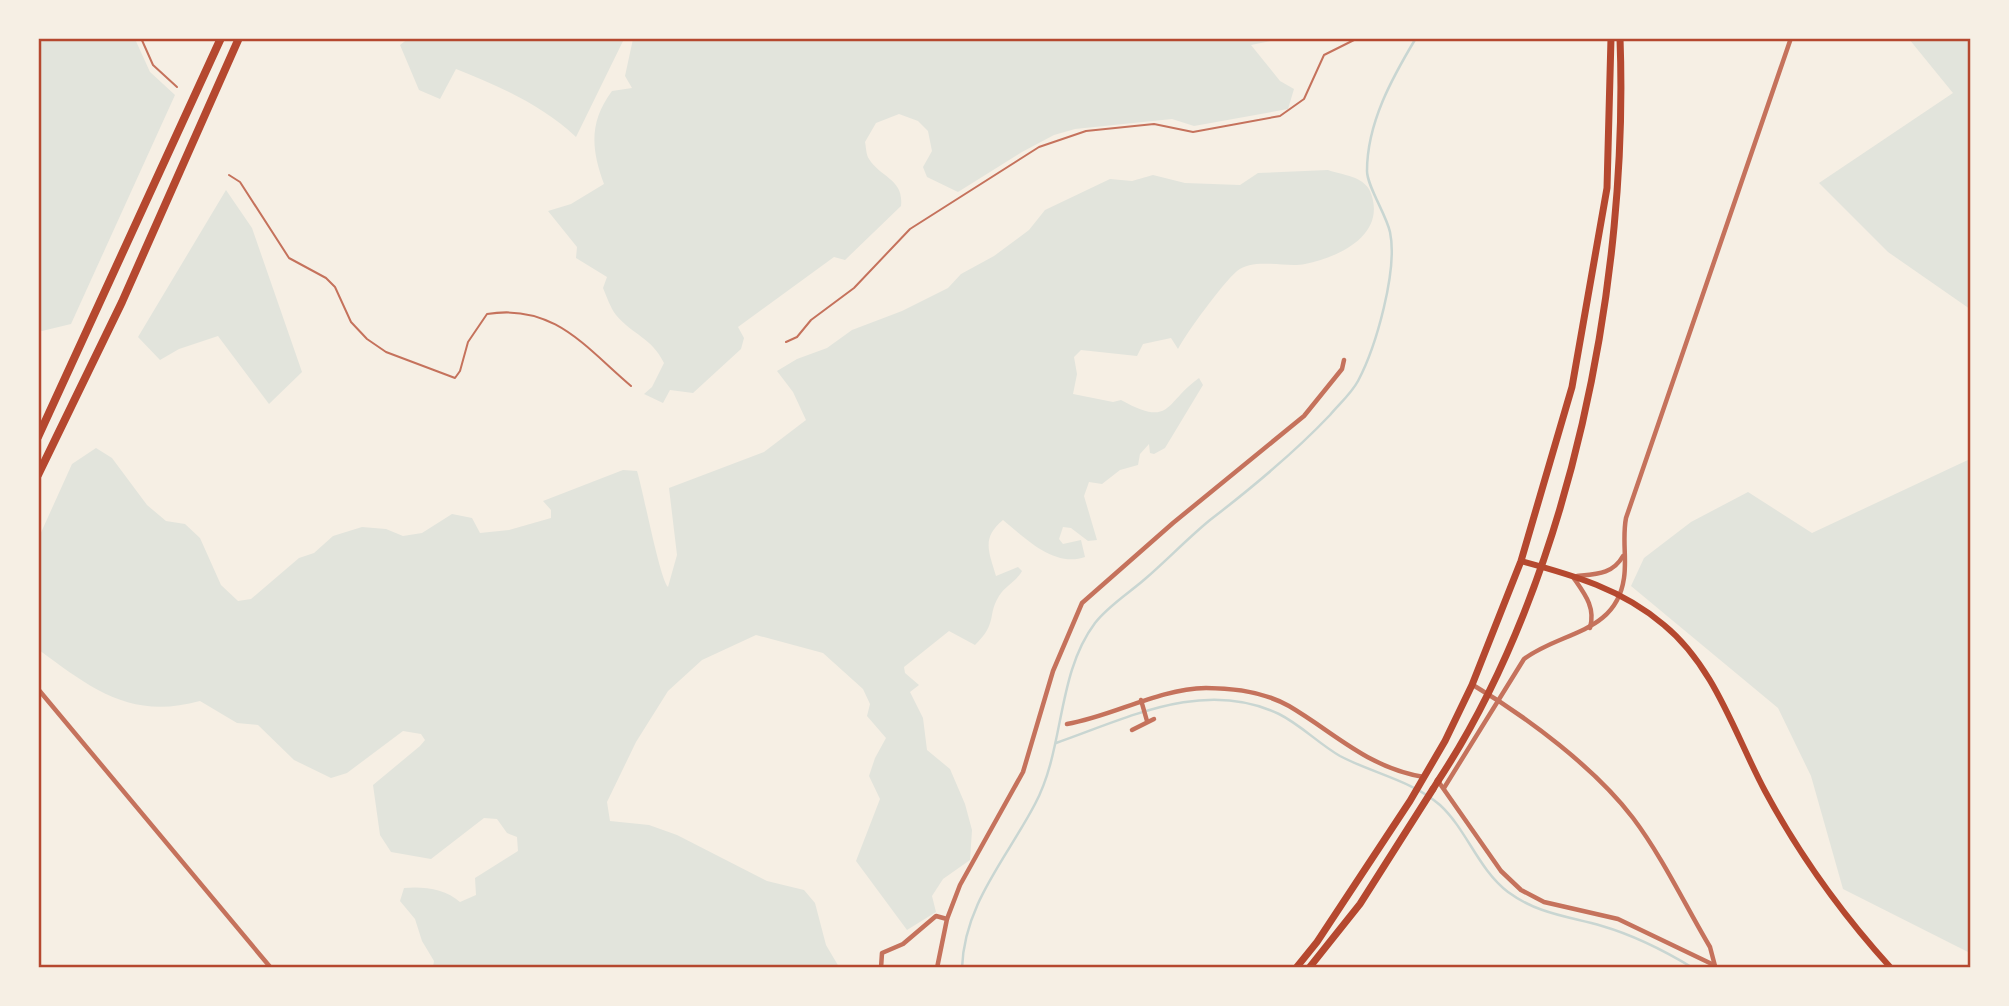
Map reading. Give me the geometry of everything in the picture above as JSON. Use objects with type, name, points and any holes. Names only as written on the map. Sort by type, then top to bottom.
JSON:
[{"type":"highway","points":[[38,437],[221,38]]},
{"type":"highway","points":[[38,475],[122,302],[239,38]]},
{"type":"main road","points":[[1296,968],[1317,942],[1422,781],[1472,685],[1521,561],[1572,387],[1602,215],[1608,175],[1611,38]]},
{"type":"main road","points":[[1309,968],[1360,904],[1438,781],[1487,694],[1517,629],[1540,566],[1583,419],[1601,327],[1619,166],[1620,38]]},
{"type":"main road","points":[[1521,561],[1620,594],[1664,624],[1700,664],[1790,837],[1850,923],[1891,968]]},
{"type":"street","points":[[1444,788],[1524,659],[1536,649],[1590,628],[1609,615],[1620,594],[1625,576],[1626,518],[1791,38]]},
{"type":"street","points":[[937,968],[947,919],[960,885],[1023,772],[1053,671],[1082,603],[1193,506],[1304,416],[1342,369],[1343,360]]},
{"type":"street","points":[[1590,628],[1592,610],[1587,597],[1572,576],[1608,571],[1617,566],[1624,555]]},
{"type":"street","points":[[1472,685],[1498,700],[1610,792],[1631,816],[1710,947],[1716,967]]},
{"type":"street","points":[[1068,724],[1088,721],[1141,700],[1203,688],[1233,689],[1263,695],[1287,705],[1359,755],[1422,781]]},
{"type":"street","points":[[38,689],[271,968]]},
{"type":"street","points":[[1141,700],[1147,721]]},
{"type":"street","points":[[1132,730],[1154,719]]},
{"type":"street","points":[[1438,781],[1501,871],[1521,890],[1544,902],[1618,919],[1716,967]]},
{"type":"street","points":[[881,968],[882,953],[903,944],[936,916],[947,919]]},
{"type":"lane","points":[[141,38],[153,65],[177,88]]},
{"type":"lane","points":[[786,342],[797,337],[811,320],[854,288],[910,229],[1039,147],[1086,131],[1154,124],[1193,132],[1280,116],[1304,99],[1324,55],[1358,38]]},
{"type":"lane","points":[[229,176],[240,182],[289,258],[326,278],[340,293],[351,322],[367,339],[386,352],[455,378],[460,371],[468,342],[487,314],[524,313],[562,326],[580,338],[631,386]]},
{"type":"shaded area","points":[[409,38],[624,39],[576,137],[534,106],[456,69],[440,99],[419,90],[400,45]]},
{"type":"shaded area","points":[[38,39],[135,39],[150,72],[175,95],[71,324],[42,331],[38,329]]},
{"type":"shaded area","points":[[633,39],[1280,39],[1251,45],[1280,81],[1294,89],[1288,109],[1194,126],[1172,119],[1075,129],[1054,135],[958,192],[927,177],[923,167],[932,151],[928,131],[918,121],[899,114],[876,123],[865,142],[867,155],[899,190],[901,206],[845,260],[834,257],[738,327],[744,338],[741,349],[693,393],[670,390],[663,403],[644,394],[652,387],[664,363],[659,354],[616,315],[603,288],[607,277],[576,258],[577,247],[548,211],[571,204],[604,184],[595,147],[596,125],[612,91],[632,88],[625,76]]},
{"type":"shaded area","points":[[1909,39],[1970,39],[1970,309],[1888,252],[1819,183],[1953,93]]},
{"type":"shaded area","points":[[1328,170],[1357,179],[1370,191],[1374,206],[1372,220],[1367,231],[1357,241],[1319,261],[1297,265],[1252,265],[1237,271],[1206,308],[1178,349],[1171,338],[1143,344],[1137,356],[1081,350],[1074,357],[1077,374],[1073,394],[1113,402],[1121,400],[1150,412],[1166,409],[1199,378],[1203,385],[1165,448],[1154,454],[1150,453],[1149,444],[1140,454],[1138,465],[1120,470],[1102,484],[1089,482],[1084,496],[1097,540],[1088,541],[1071,528],[1063,527],[1059,539],[1063,544],[1081,540],[1085,557],[1073,559],[1051,555],[1003,520],[989,539],[989,552],[996,576],[1018,567],[1022,571],[999,596],[987,631],[975,645],[949,631],[904,667],[905,673],[919,685],[910,692],[923,718],[927,750],[950,769],[965,804],[972,830],[970,860],[943,879],[932,896],[936,912],[907,930],[856,861],[880,799],[869,776],[886,738],[867,716],[870,704],[863,689],[823,653],[756,635],[702,660],[668,691],[636,742],[607,802],[610,821],[649,825],[677,835],[767,881],[804,890],[815,903],[826,945],[839,967],[433,967],[434,961],[422,941],[415,919],[400,901],[404,888],[434,889],[460,902],[476,895],[475,878],[518,851],[517,837],[507,833],[497,819],[484,818],[431,859],[391,852],[380,835],[373,785],[420,746],[425,740],[421,734],[403,731],[347,773],[331,778],[294,760],[258,725],[237,723],[200,701],[153,707],[114,697],[77,677],[39,650],[39,537],[72,464],[96,448],[112,458],[147,505],[166,521],[185,524],[200,538],[221,585],[238,601],[251,599],[299,558],[314,553],[333,536],[362,527],[386,529],[403,536],[422,533],[452,514],[472,518],[480,533],[509,530],[551,518],[551,510],[543,501],[623,470],[637,471],[661,569],[668,587],[677,555],[669,488],[764,452],[806,420],[793,392],[777,371],[797,359],[827,348],[852,330],[902,311],[948,288],[961,274],[994,256],[1029,230],[1045,210],[1110,179],[1132,181],[1153,175],[1185,183],[1240,185],[1258,173]]},
{"type":"shaded area","points":[[226,190],[252,228],[302,372],[269,404],[218,336],[179,349],[160,360],[138,337]]},
{"type":"shaded area","points":[[1970,459],[1970,953],[1843,889],[1811,776],[1778,708],[1631,586],[1644,558],[1691,522],[1748,492],[1812,533]]},
{"type":"waterway","points":[[962,968],[970,923],[979,902],[1045,782],[1073,665],[1082,643],[1095,623],[1202,527],[1287,457],[1330,415],[1358,381],[1372,349],[1384,308],[1392,248],[1385,217],[1368,177],[1368,153],[1382,102],[1416,38]]},
{"type":"waterway","points":[[1056,743],[1138,713],[1166,706],[1223,700],[1251,704],[1287,718],[1340,756],[1405,783],[1440,805],[1498,883],[1519,899],[1542,910],[1625,934],[1693,968]]}]
